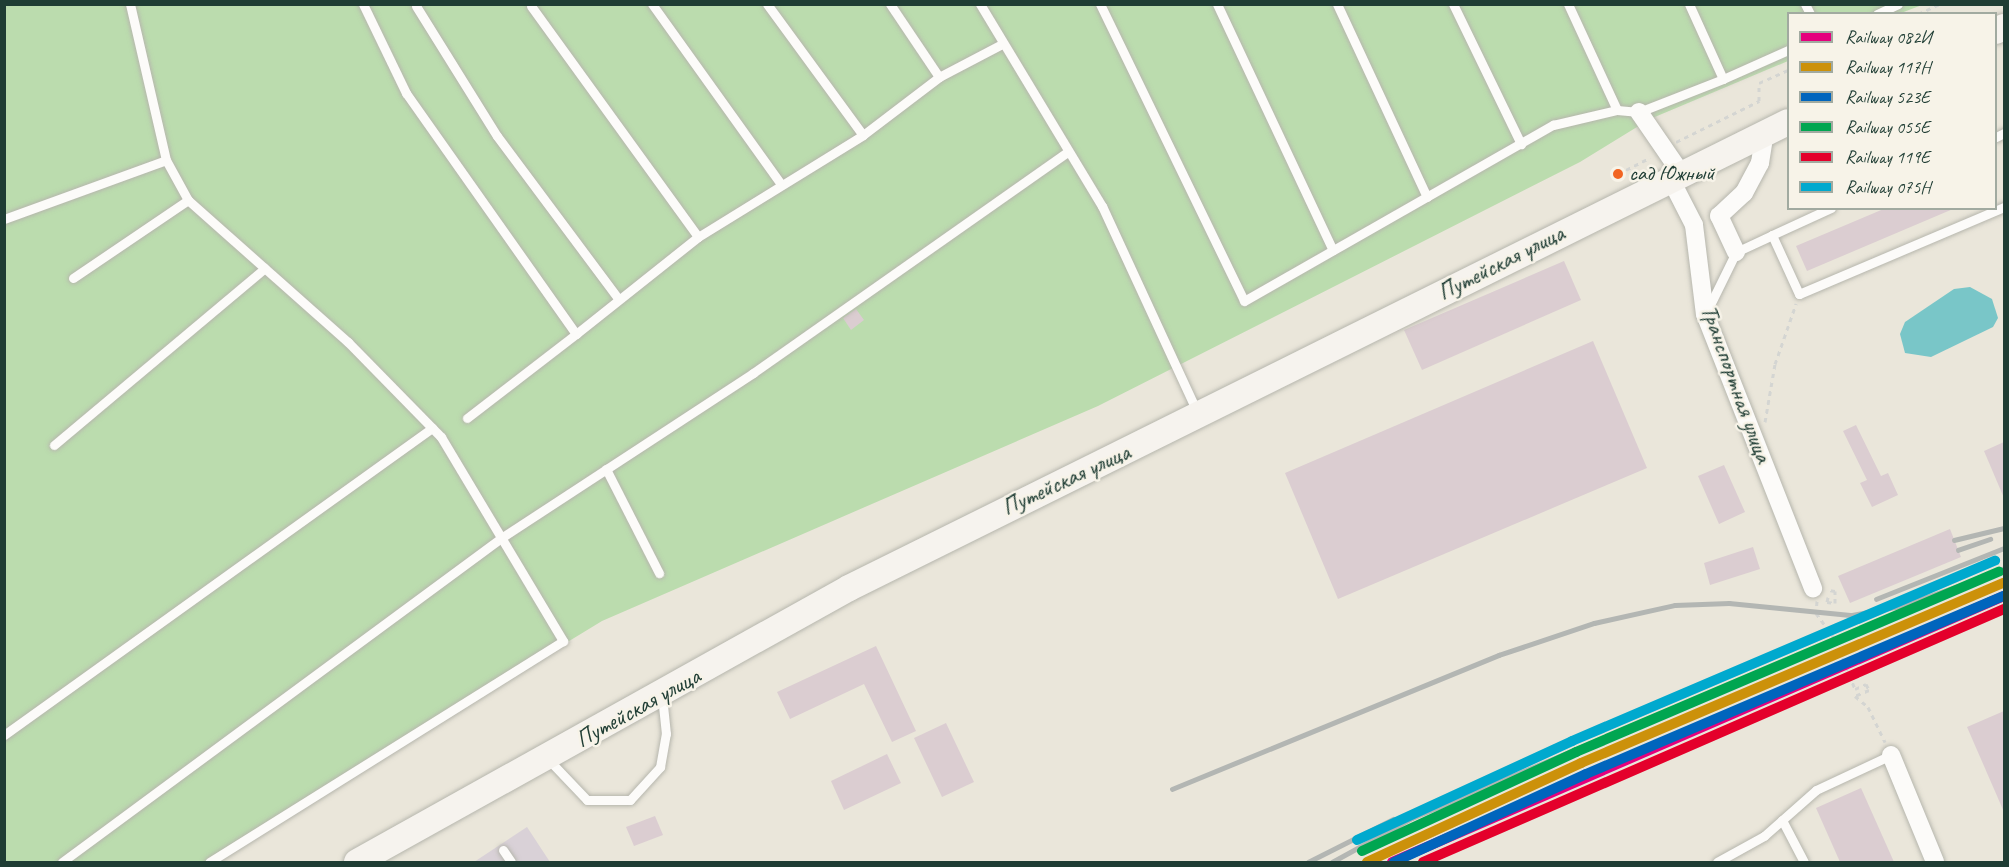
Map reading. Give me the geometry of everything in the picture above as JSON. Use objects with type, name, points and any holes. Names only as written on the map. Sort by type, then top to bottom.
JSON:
[{"type":"main road","name":"Путейская улица","points":[[357,862],[662,696],[859,582],[1199,417],[1675,176],[1787,122]]},
{"type":"street","name":"Транспортная улица","points":[[1639,112],[1667,147],[1675,176],[1694,225],[1705,314],[1813,588]]},
{"type":"street","points":[[1694,225],[1719,216],[1744,194],[1760,163],[1765,133]]},
{"type":"street","points":[[1719,216],[1736,252]]},
{"type":"street","points":[[1891,755],[1935,862]]},
{"type":"lane","points":[[130,4],[166,160],[188,200],[265,268],[432,428],[563,642],[209,862]]},
{"type":"lane","points":[[363,4],[406,93],[576,333]]},
{"type":"lane","points":[[651,4],[780,183]]},
{"type":"lane","points":[[767,4],[863,135]]},
{"type":"lane","points":[[890,4],[939,77]]},
{"type":"lane","points":[[980,4],[1000,45],[1102,206],[1199,417]]},
{"type":"lane","points":[[1100,4],[1244,301],[1553,125],[1617,110],[1639,112],[1724,79],[1787,50]]},
{"type":"lane","points":[[1217,4],[1333,250]]},
{"type":"lane","points":[[1337,4],[1427,197]]},
{"type":"lane","points":[[1453,4],[1521,144]]},
{"type":"lane","points":[[1568,4],[1617,110]]},
{"type":"lane","points":[[1689,4],[1724,79]]},
{"type":"lane","points":[[1887,7],[1898,4]]},
{"type":"lane","points":[[416,6],[497,136],[617,297]]},
{"type":"lane","points":[[531,6],[698,237]]},
{"type":"lane","points":[[467,418],[576,333],[617,297],[698,237],[780,183],[863,135],[939,77],[1000,45]]},
{"type":"lane","points":[[62,862],[501,538],[606,469],[1068,152]]},
{"type":"lane","points":[[4,219],[166,160]]},
{"type":"lane","points":[[73,278],[188,200]]},
{"type":"lane","points":[[1705,314],[1736,252],[1827,210]]},
{"type":"lane","points":[[1772,235],[1799,294],[1997,210]]},
{"type":"lane","points":[[54,445],[265,268]]},
{"type":"lane","points":[[4,735],[432,428]]},
{"type":"lane","points":[[606,469],[660,573]]},
{"type":"lane","points":[[547,758],[587,800],[630,800],[660,767],[666,734],[662,696]]},
{"type":"lane","points":[[1717,862],[1782,820],[1816,790],[1891,755]]},
{"type":"lane","points":[[1782,820],[1804,862]]},
{"type":"lane","points":[[503,850],[511,862]]},
{"type":"path","points":[[1922,12],[1939,4]]},
{"type":"path","points":[[1618,174],[1759,101],[1759,83],[1787,70]]},
{"type":"path","points":[[1760,450],[1775,364],[1799,294]]},
{"type":"path","points":[[1813,588],[1835,591],[1835,603],[1818,594],[1816,613],[1836,641],[1855,689],[1866,684],[1869,690],[1855,696],[1868,707],[1891,755]]},
{"type":"shaded area","points":[[527,827],[550,862],[474,862]]},
{"type":"green space","points":[[5,5],[1922,5],[1904,12],[1787,12],[1787,61],[1650,119],[1580,162],[1098,406],[602,621],[206,862],[5,862]]},
{"type":"water","points":[[1970,287],[1992,299],[1998,318],[1993,327],[1931,357],[1905,353],[1900,334],[1905,322],[1954,289]]},
{"type":"building","points":[[1881,210],[1951,210],[1807,271],[1796,246]]},
{"type":"building","points":[[1564,261],[1581,300],[1422,370],[1404,330]]},
{"type":"building","points":[[856,309],[864,320],[851,330],[843,318]]},
{"type":"building","points":[[1593,341],[1647,468],[1338,599],[1285,473]]},
{"type":"building","points":[[1856,425],[1881,476],[1888,473],[1898,495],[1872,507],[1860,483],[1867,480],[1843,431]]},
{"type":"building","points":[[2004,442],[2004,498],[1984,451]]},
{"type":"building","points":[[1724,465],[1745,512],[1719,524],[1698,476]]},
{"type":"building","points":[[1950,529],[1961,557],[1850,603],[1838,576]]},
{"type":"building","points":[[1753,547],[1760,569],[1710,585],[1704,563]]},
{"type":"building","points":[[876,646],[916,731],[892,742],[864,684],[790,719],[777,692]]},
{"type":"building","points":[[2004,711],[2004,812],[1967,727]]},
{"type":"building","points":[[946,723],[974,782],[942,797],[914,738]]},
{"type":"building","points":[[887,754],[901,783],[844,810],[831,781]]},
{"type":"building","points":[[1861,788],[1894,862],[1840,862],[1816,808]]},
{"type":"building","points":[[655,816],[663,835],[634,846],[626,827]]},
{"type":"railway","points":[[1954,540],[2004,528]]},
{"type":"railway","points":[[1958,550],[1990,539]]},
{"type":"railway","points":[[1876,599],[2004,548]]},
{"type":"railway","points":[[1969,583],[2004,568]]},
{"type":"railway","points":[[1172,789],[1499,655],[1594,623],[1675,605],[1729,603],[1852,615],[1901,606],[1976,580]]},
{"type":"railway","points":[[1332,862],[1412,818],[1908,610]]},
{"type":"railway","points":[[1308,862],[1393,819]]},
{"type":"rail line","name":"075Н","points":[[1357,840],[1572,741],[1995,561]]},
{"type":"rail line","name":"055Е","points":[[1362,851],[1576,752],[1999,572]]},
{"type":"rail line","name":"117Н","points":[[1367,862],[1581,763],[2004,583]]},
{"type":"rail line","name":"082И","points":[[1392,862],[2004,596]]},
{"type":"rail line","name":"523Е","points":[[1394,862],[1586,774],[2004,596]]},
{"type":"rail line","name":"119Е","points":[[1423,862],[2004,609]]},
{"type":"place","name":"сад Южный","points":[[1618,174]]}]
